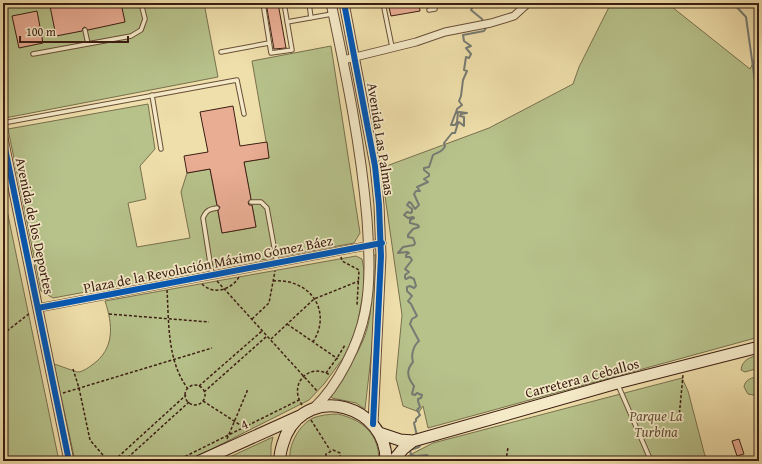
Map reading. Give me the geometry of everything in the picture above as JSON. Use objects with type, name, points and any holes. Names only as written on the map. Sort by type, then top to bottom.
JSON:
[{"type":"main road","name":"Carretera a Ceballos","points":[[393,461],[403,449],[414,441],[617,383],[759,347]]},
{"type":"main road","points":[[314,408],[338,406],[357,412],[373,424],[380,433],[384,444],[386,461]]},
{"type":"main road","name":"4","points":[[200,461],[300,416],[314,408]]},
{"type":"main road","points":[[280,461],[282,444],[288,431],[300,416]]},
{"type":"main road","name":"Carretera a Ceballos","points":[[380,433],[400,440],[414,441]]},
{"type":"street","name":"Avenida Las Palmas","points":[[314,408],[323,398],[346,364],[362,323],[368,293],[369,246],[362,168],[343,60],[331,3]]},
{"type":"street","name":"Avenida Las Palmas","points":[[344,3],[375,166],[382,243],[373,424]]},
{"type":"street","points":[[343,60],[416,42],[445,32],[491,23],[514,16],[526,5],[526,3]]},
{"type":"street","name":"Avenida de los Deportes","points":[[3,138],[69,461]]},
{"type":"street","name":"Plaza de la Revolución Máximo Gómez Báez","points":[[38,308],[382,243]]},
{"type":"lane","points":[[34,54],[131,36],[141,30],[145,19],[142,3]]},
{"type":"lane","points":[[262,3],[271,53],[292,50],[284,3]]},
{"type":"lane","points":[[309,3],[311,18]]},
{"type":"lane","points":[[383,3],[392,48]]},
{"type":"lane","points":[[429,10],[435,9],[434,3]]},
{"type":"lane","points":[[287,22],[334,14]]},
{"type":"lane","points":[[85,30],[88,44]]},
{"type":"lane","points":[[221,52],[269,43]]},
{"type":"lane","points":[[3,123],[237,80],[244,114]]},
{"type":"lane","points":[[152,95],[161,149]]},
{"type":"lane","points":[[251,202],[261,202],[267,208],[277,263]]},
{"type":"lane","points":[[212,275],[203,218],[205,212],[217,208]]},
{"type":"lane","points":[[617,383],[622,391],[651,461]]},
{"type":"path","points":[[339,252],[342,261],[359,270],[357,307]]},
{"type":"path","points":[[252,319],[269,303],[277,263]]},
{"type":"path","points":[[195,278],[210,289],[224,289],[237,281],[242,270]]},
{"type":"path","points":[[212,275],[323,398]]},
{"type":"path","points":[[271,339],[314,298],[368,277]]},
{"type":"path","points":[[273,281],[288,281],[302,287],[314,298],[319,309],[320,325],[313,342]]},
{"type":"path","points":[[167,284],[169,330],[173,360],[188,389]]},
{"type":"path","points":[[3,334],[38,308]]},
{"type":"path","points":[[109,314],[208,322]]},
{"type":"path","points":[[287,324],[346,364]]},
{"type":"path","points":[[199,386],[263,331]]},
{"type":"path","points":[[204,392],[267,336]]},
{"type":"path","points":[[326,373],[338,358],[347,342]]},
{"type":"path","points":[[56,395],[212,348]]},
{"type":"path","points":[[72,369],[90,440],[108,461],[118,457],[186,395],[188,389],[194,385],[199,386],[204,390],[205,394],[203,401]]},
{"type":"path","points":[[679,418],[683,375]]},
{"type":"path","points":[[222,450],[248,389]]},
{"type":"path","points":[[186,395],[188,402]]},
{"type":"path","points":[[176,461],[299,400]]},
{"type":"path","points":[[203,401],[255,435]]},
{"type":"path","points":[[188,402],[196,404],[203,401]]},
{"type":"path","points":[[118,457],[124,461],[188,402]]},
{"type":"path","points":[[506,461],[508,447]]},
{"type":"path","points":[[325,461],[326,454],[333,450],[340,453],[342,460],[370,461]]},
{"type":"green space","points":[[3,3],[204,3],[218,77],[5,118],[3,111]]},
{"type":"green space","points":[[611,3],[667,3],[750,69],[759,51],[759,337],[428,428],[423,406],[419,412],[403,406],[396,378],[402,315],[381,168],[489,128],[573,84],[579,67]]},
{"type":"green space","points":[[331,46],[360,233],[354,243],[53,298],[41,291],[8,129],[148,104],[155,149],[140,166],[146,199],[128,203],[137,247],[190,238],[181,192],[187,173],[210,169],[222,233],[256,227],[244,162],[269,158],[252,61]]},
{"type":"green space","points":[[3,191],[59,461],[3,461]]},
{"type":"green space","points":[[373,255],[376,255],[376,313],[365,409],[356,403],[332,398],[330,392],[350,365],[365,335],[370,314]]},
{"type":"green space","points":[[356,256],[362,259],[364,270],[364,288],[356,332],[344,357],[324,384],[309,400],[188,461],[75,461],[54,364],[80,372],[99,359],[105,352],[110,336],[110,319],[105,301]]},
{"type":"green space","points":[[759,355],[759,368],[745,372],[741,370],[745,361]]},
{"type":"green space","points":[[759,376],[759,393],[753,395],[748,394],[744,387],[746,382],[749,379]]},
{"type":"green space","name":"Parque La Turbina","points":[[682,378],[688,391],[705,456],[717,461],[402,461],[404,458],[433,443]]},
{"type":"green space","points":[[338,414],[355,420],[368,430],[376,443],[379,461],[290,461],[293,442],[303,425],[316,417]]},
{"type":"green space","points":[[273,437],[271,446],[271,461],[221,461]]},
{"type":"building","points":[[67,3],[121,3],[125,22],[88,30],[85,27],[82,31],[56,36],[50,6]]},
{"type":"building","points":[[266,3],[278,3],[286,48],[274,49]]},
{"type":"building","points":[[388,3],[419,3],[420,11],[391,16]]},
{"type":"building","points":[[37,11],[43,43],[19,48],[12,16]]},
{"type":"building","points":[[233,106],[240,146],[267,142],[269,158],[244,162],[251,199],[248,202],[249,205],[252,205],[256,227],[222,233],[218,211],[220,207],[217,205],[210,169],[187,173],[184,156],[208,152],[200,112]]},
{"type":"building","points":[[739,439],[744,454],[737,456],[732,441]]},
{"type":"waterway","points":[[417,436],[414,423],[420,415],[417,410],[420,407],[418,399],[421,398],[422,395],[417,393],[415,395],[412,394],[414,386],[410,380],[408,371],[413,362],[412,356],[415,345],[419,341],[410,324],[412,319],[417,316],[408,301],[412,296],[407,291],[407,287],[410,286],[414,288],[416,286],[414,279],[410,277],[405,278],[405,275],[409,272],[405,269],[412,260],[410,257],[406,257],[409,253],[398,253],[403,247],[414,245],[415,243],[413,238],[408,237],[408,235],[413,229],[419,227],[418,225],[410,223],[410,220],[414,218],[413,217],[408,218],[404,215],[407,212],[412,212],[412,209],[407,205],[409,202],[415,209],[419,205],[414,194],[416,191],[420,191],[417,187],[428,182],[424,179],[429,176],[429,174],[424,170],[424,168],[429,167],[433,155],[443,150],[445,146],[444,143],[452,133],[455,133],[458,123],[459,122],[464,126],[464,117],[460,116],[461,114],[467,113],[456,113],[457,109],[462,105],[459,101],[463,80],[467,71],[464,70],[466,57],[469,58],[471,54],[466,48],[471,46],[464,41],[463,35],[484,31],[486,28],[482,19],[471,10],[475,3]]},
{"type":"waterway","points":[[733,3],[746,17],[759,110]]},
{"type":"waterway","points":[[456,112],[451,125],[455,125],[457,122],[458,112]]},
{"type":"waterway","points":[[421,443],[419,447],[410,450],[411,455],[427,455],[429,457],[429,461]]},
{"type":"cycle path","points":[[344,3],[375,166],[379,205],[381,256],[373,424]]},
{"type":"cycle path","points":[[3,138],[69,461]]},
{"type":"cycle path","points":[[38,308],[382,243]]}]
